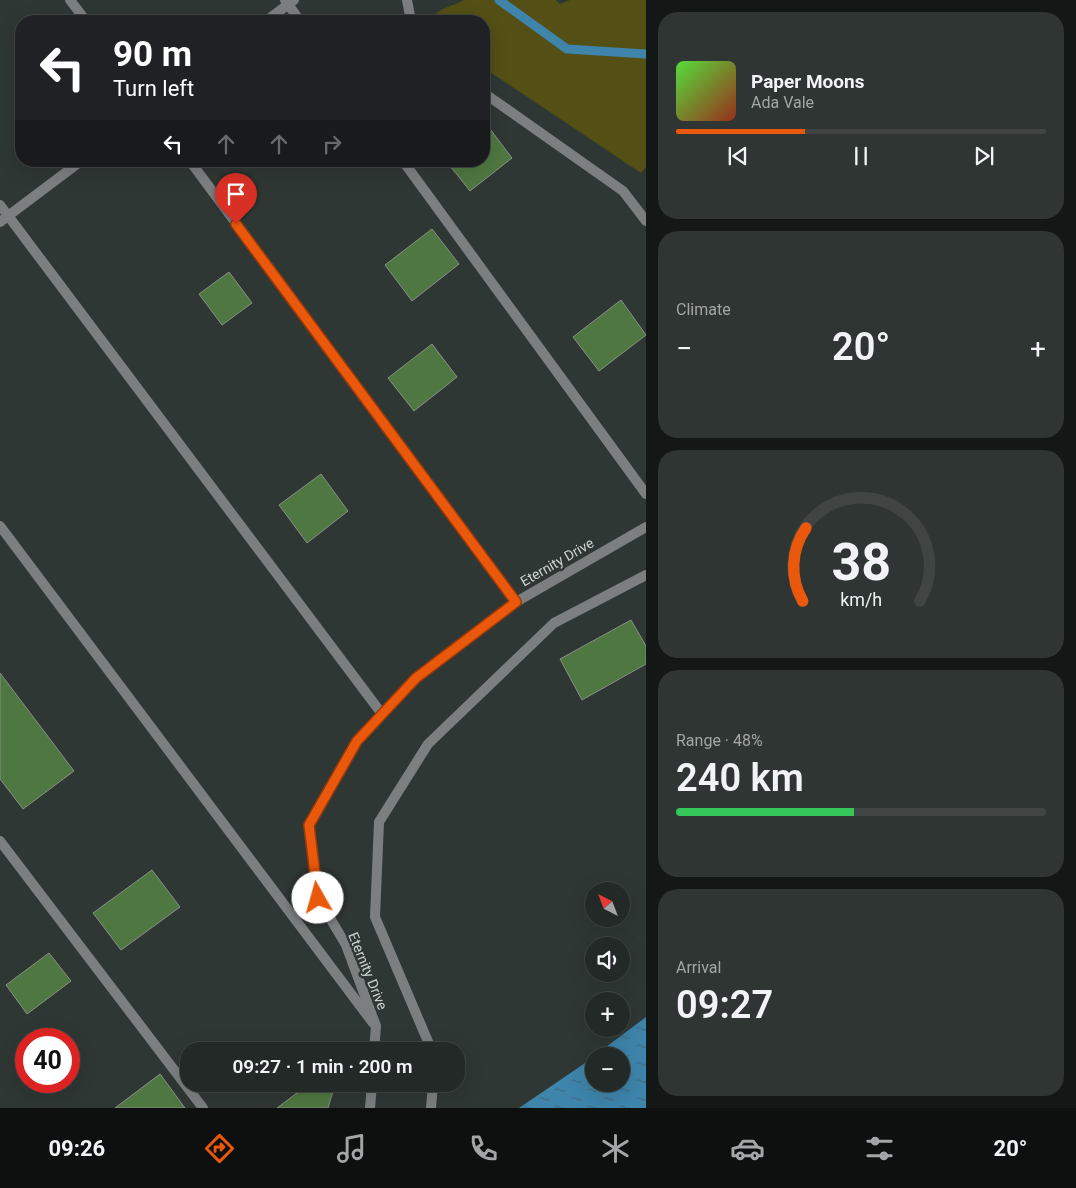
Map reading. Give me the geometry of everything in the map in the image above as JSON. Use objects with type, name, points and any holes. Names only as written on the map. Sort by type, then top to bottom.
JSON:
[{"type":"street","points":[[70,0],[81,15]]},
{"type":"street","points":[[407,0],[410,15]]},
{"type":"street","points":[[273,15],[289,2],[297,15]]},
{"type":"street","points":[[490,97],[623,191],[646,221]]},
{"type":"street","points":[[4,219],[73,167]]},
{"type":"street","points":[[194,167],[516,602]]},
{"type":"street","points":[[407,167],[646,494]]},
{"type":"street","points":[[0,205],[4,219],[382,714]]},
{"type":"street","points":[[0,526],[376,1026]]},
{"type":"street","name":"Eternity Drive","points":[[375,1042],[376,1026],[346,945],[318,898],[309,825],[357,741],[416,678],[516,602],[646,527]]},
{"type":"street","name":"Eternity Drive","points":[[428,1042],[376,917],[379,822],[428,744],[554,623],[646,575]]},
{"type":"street","points":[[0,841],[203,1108]]},
{"type":"street","points":[[370,1108],[371,1092]]},
{"type":"street","points":[[431,1108],[432,1092]]},
{"type":"shaded area","points":[[464,0],[556,0],[560,4],[570,0],[646,0],[646,167],[641,173],[490,72],[490,15],[435,15],[441,10]]},
{"type":"water","points":[[646,1017],[646,1108],[519,1108],[585,1063],[585,1092],[630,1092],[630,1047],[606,1047],[619,1037],[630,1037],[630,1029]]},
{"type":"building","points":[[490,129],[512,158],[470,191],[451,167],[490,167]]},
{"type":"building","points":[[432,229],[459,264],[412,301],[385,265]]},
{"type":"building","points":[[229,272],[252,303],[222,325],[199,294]]},
{"type":"building","points":[[621,300],[646,335],[599,371],[573,337]]},
{"type":"building","points":[[432,344],[457,377],[414,411],[388,378]]},
{"type":"building","points":[[321,474],[348,511],[307,543],[279,505]]},
{"type":"building","points":[[631,620],[646,646],[646,664],[582,700],[560,659]]},
{"type":"building","points":[[0,673],[74,771],[23,809],[0,779]]},
{"type":"building","points":[[152,870],[180,907],[121,950],[93,913]]},
{"type":"building","points":[[49,953],[71,981],[27,1014],[6,985]]},
{"type":"building","points":[[160,1074],[185,1108],[115,1108]]},
{"type":"building","points":[[298,1092],[333,1092],[328,1108],[277,1108]]},
{"type":"waterway","points":[[499,0],[567,49],[646,54]]},
{"type":"route","points":[[236,224],[516,602],[416,678],[357,741],[309,825],[318,898]]}]
